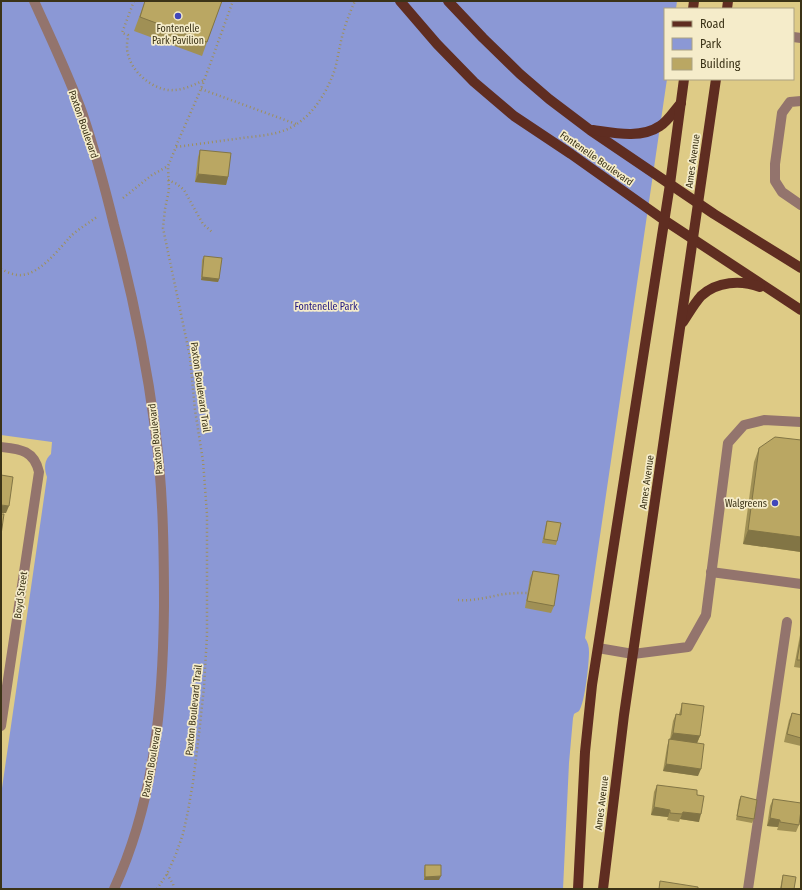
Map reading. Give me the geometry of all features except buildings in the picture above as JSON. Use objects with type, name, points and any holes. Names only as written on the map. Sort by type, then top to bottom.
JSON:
[{"type":"main road","name":"Fontenelle Boulevard","points":[[400,1],[437,44],[474,82],[514,116],[571,154],[664,220],[801,310]]},
{"type":"main road","name":"Fontenelle Boulevard","points":[[448,1],[520,74],[549,99],[590,130],[698,203],[801,268]]},
{"type":"main road","name":"Ames Avenue","points":[[578,889],[585,752],[592,685],[670,184],[684,80]]},
{"type":"main road","name":"Ames Avenue","points":[[603,889],[624,715],[716,80]]},
{"type":"main road","points":[[590,130],[622,134],[652,131],[661,126],[668,119],[680,103]]},
{"type":"main road","points":[[681,325],[697,301],[713,288],[724,284],[740,283],[753,284],[772,291]]},
{"type":"street","name":"Paxton Boulevard","points":[[34,1],[55,46],[82,114],[93,147],[129,284],[144,360],[155,429],[161,495],[164,567],[163,645],[162,684],[158,727],[153,760],[134,838],[120,877],[114,889]]},
{"type":"street","points":[[801,101],[790,102],[782,113],[775,164],[775,181],[782,192],[801,205]]},
{"type":"street","points":[[598,648],[633,654],[688,647],[706,615],[728,443],[744,425],[764,420],[801,422]]},
{"type":"street","name":"Boyd Street","points":[[1,447],[20,449],[29,454],[37,465],[38,472],[1,726]]},
{"type":"street","points":[[711,572],[799,582]]},
{"type":"street","points":[[748,889],[787,622]]},
{"type":"path","points":[[134,1],[122,33],[128,35],[127,46],[129,56],[133,66],[141,76],[149,84],[168,90],[192,86],[204,80]]},
{"type":"path","name":"Paxton Boulevard Trail","points":[[157,889],[167,874],[183,834],[193,782],[203,695],[207,635],[207,514],[203,461],[190,357],[163,228],[169,190],[168,166],[201,89],[233,1]]},
{"type":"path","points":[[176,147],[270,134],[289,128],[296,124],[312,110],[332,77],[341,40],[350,11],[355,1]]},
{"type":"path","points":[[201,89],[296,124]]},
{"type":"path","points":[[1,269],[21,276],[32,273],[48,261],[71,236],[152,175],[168,166]]},
{"type":"path","points":[[168,180],[177,184],[184,190],[204,224],[212,232]]},
{"type":"path","points":[[458,600],[469,601],[513,593],[528,593]]},
{"type":"path","points":[[167,874],[173,884],[174,889]]},
{"type":"green space","name":"Fontenelle Park","points":[[1,1],[677,1],[676,8],[664,8],[664,80],[667,80],[585,638],[588,643],[589,650],[586,683],[581,707],[579,711],[574,714],[573,718],[569,763],[563,889],[1,889],[1,795],[47,477],[45,465],[51,454],[52,442],[1,435]]},
{"type":"place","name":"Fontenelle Park Pavilion","points":[[178,16]]},
{"type":"place","name":"Walgreens","points":[[775,503]]}]
